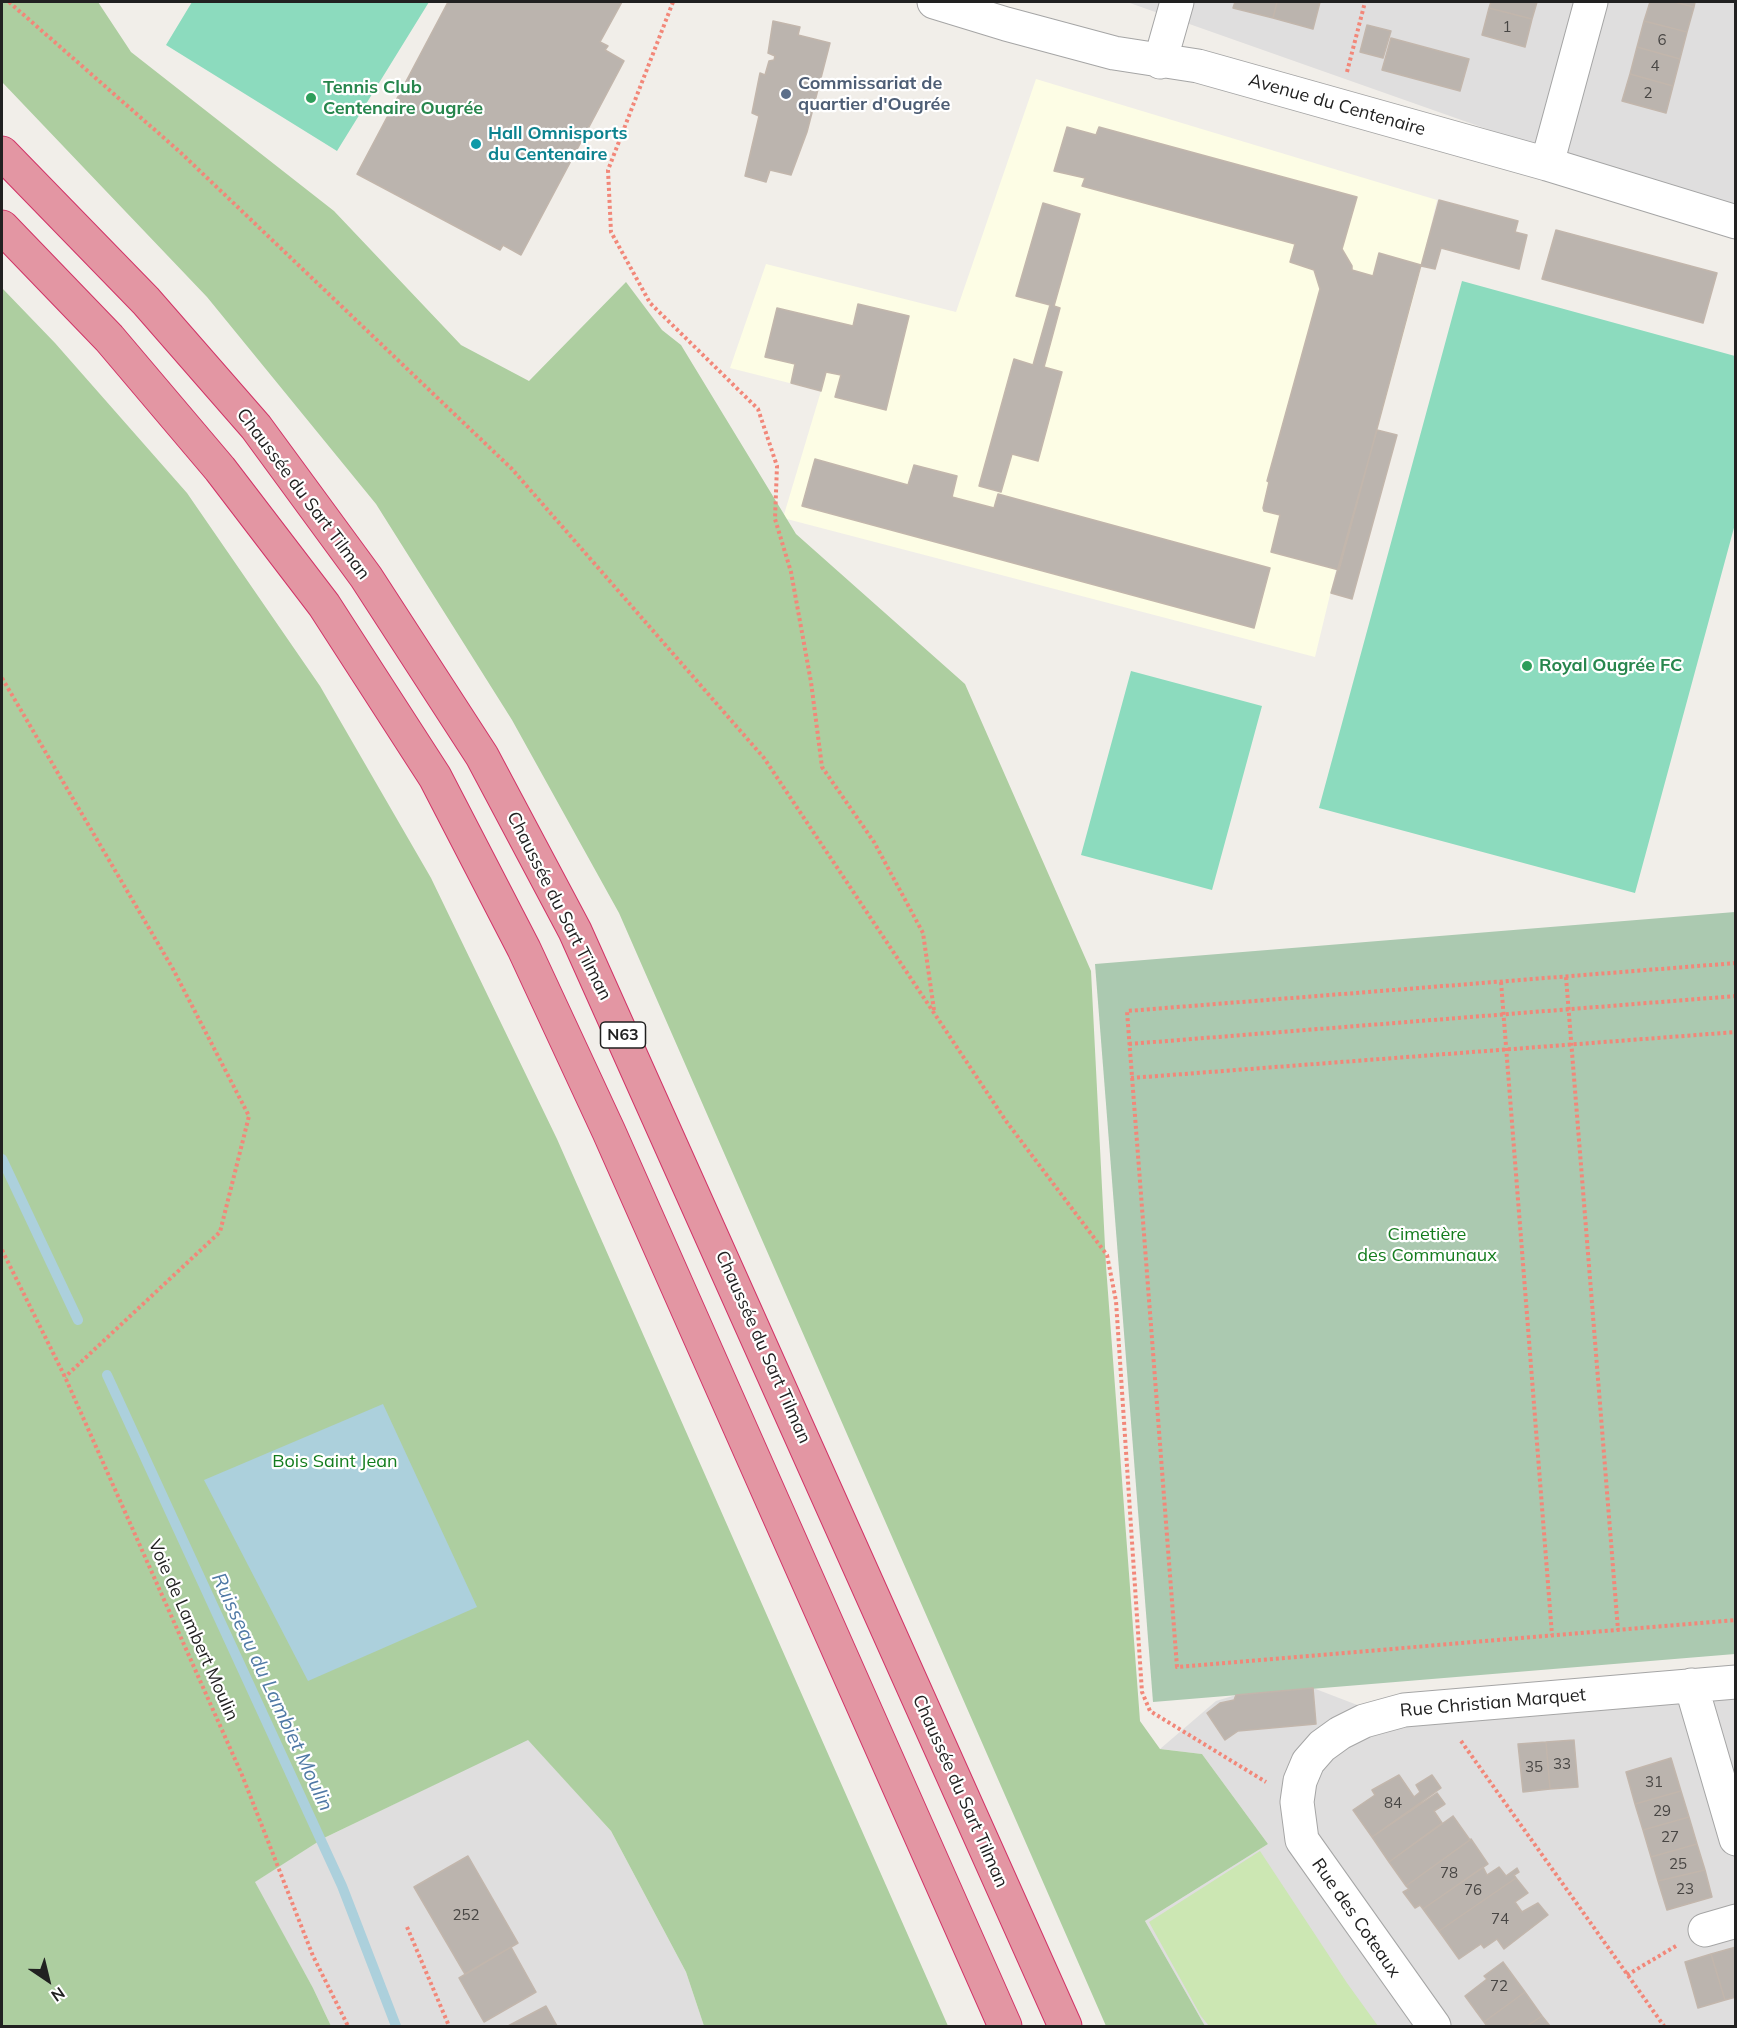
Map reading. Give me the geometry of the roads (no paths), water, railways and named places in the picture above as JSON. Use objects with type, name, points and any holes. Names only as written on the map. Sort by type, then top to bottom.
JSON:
[{"type":"highway","name":"Chaussée du Sart Tilman","points":[[2,153],[146,301],[256,427],[366,577],[482,756],[575,931],[1065,2026]]},
{"type":"highway","points":[[2,227],[109,338],[220,469],[324,605],[435,777],[524,949],[609,1132],[1005,2026]]},
{"type":"street","name":"Avenue du Centenaire","points":[[939,2],[1050,36],[1160,62],[1198,66],[1547,164],[1736,222]]},
{"type":"street","points":[[1160,62],[1177,2]]},
{"type":"street","points":[[1547,164],[1591,2]]},
{"type":"street","name":"Rue Christian Marquet","points":[[1297,1802],[1300,1781],[1308,1762],[1322,1746],[1364,1720],[1386,1714],[1436,1707],[1736,1682]]},
{"type":"street","points":[[1691,1685],[1736,1839]]},
{"type":"street","name":"Rue des Coteaux","points":[[1297,1802],[1302,1840],[1309,1852],[1434,2026]]},
{"type":"water","points":[[383,1404],[477,1607],[308,1681],[204,1480]]},
{"type":"waterway","name":"Ruisseau du Lambiet Moulin","points":[[2,1159],[78,1320]]},
{"type":"waterway","name":"Ruisseau du Lambiet Moulin","points":[[107,1375],[342,1886],[396,2026]]},
{"type":"place","name":"Commissariat de quartier d'Ougrée","points":[[786,94]]},
{"type":"place","name":"Tennis Club Centenaire Ougrée","points":[[311,98]]},
{"type":"place","name":"Hall Omnisports du Centenaire","points":[[476,144]]},
{"type":"place","name":"Royal Ougrée FC","points":[[1527,666]]},
{"type":"park label","name":"Cimetière des Communaux","points":[[1427,1245]]},
{"type":"park label","name":"Bois Saint Jean","points":[[335,1462]]}]
